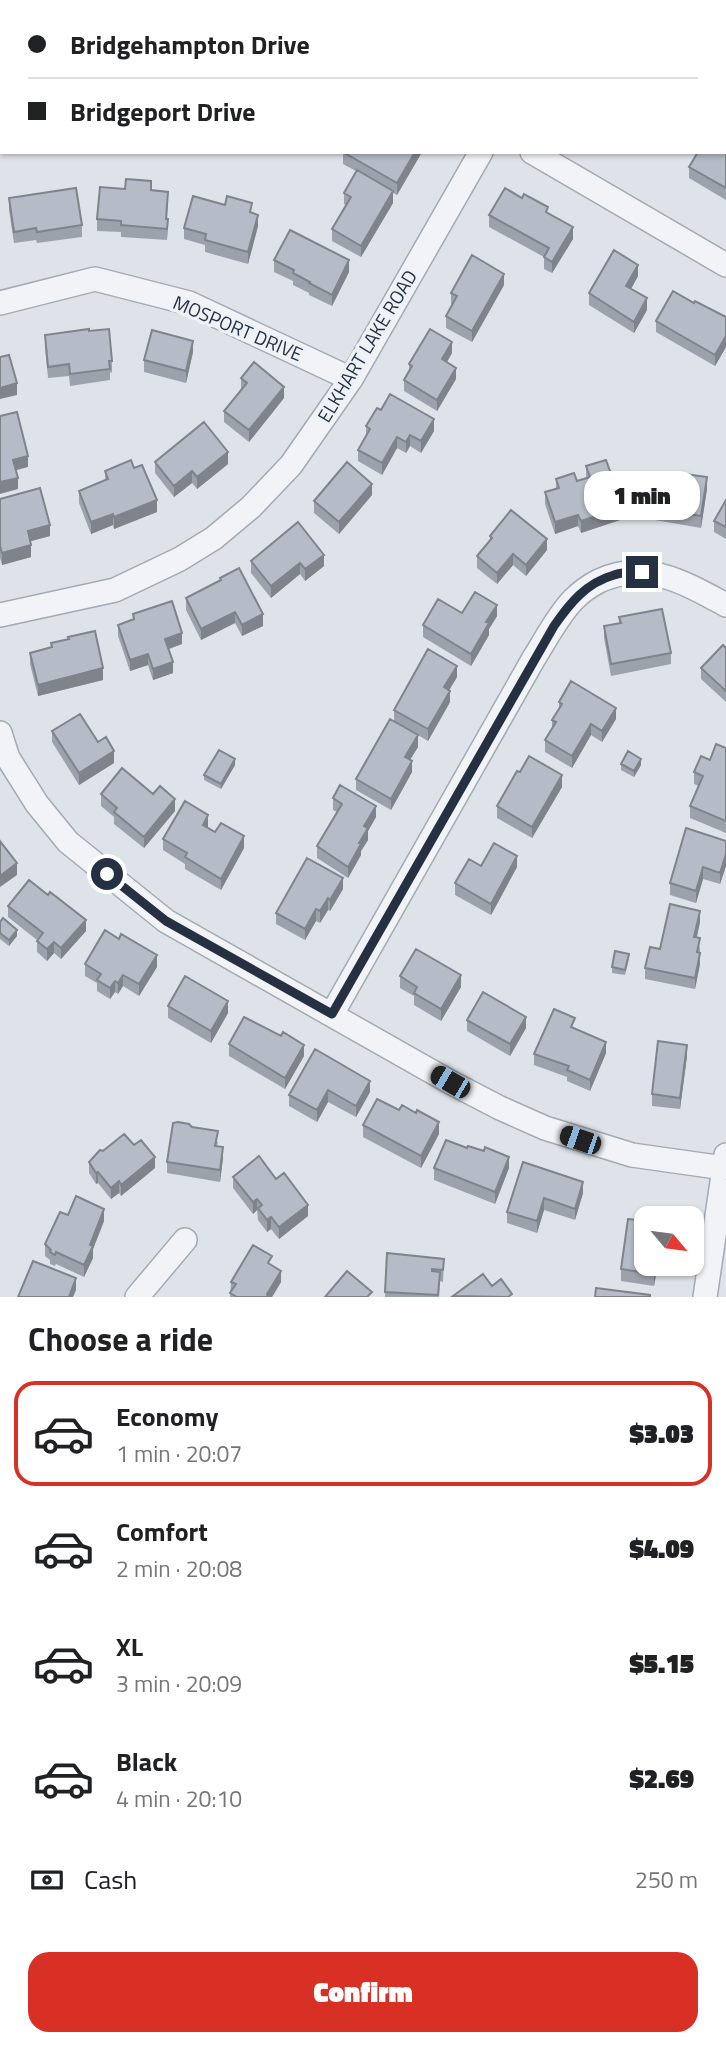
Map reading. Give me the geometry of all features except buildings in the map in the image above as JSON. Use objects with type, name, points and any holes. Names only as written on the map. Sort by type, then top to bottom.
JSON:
[{"type":"street","name":"ELKHART LAKE ROAD","points":[[0,615],[115,590],[180,559],[214,538],[251,508],[291,465],[351,379],[480,154]]},
{"type":"street","points":[[535,154],[726,265]]},
{"type":"street","name":"MOSPORT DRIVE","points":[[0,303],[95,279],[189,303],[351,379]]},
{"type":"street","points":[[332,1014],[534,658],[574,598],[595,583],[615,574],[642,572],[670,577],[726,605]]},
{"type":"street","points":[[0,733],[8,758],[37,804],[68,842],[166,921],[450,1082],[545,1128],[632,1155],[725,1160],[712,1292]]},
{"type":"street","points":[[136,1297],[186,1240]]},
{"type":"route","points":[[107,874],[166,921],[332,1014],[554,626],[574,598],[595,583],[615,574],[642,572]]}]
